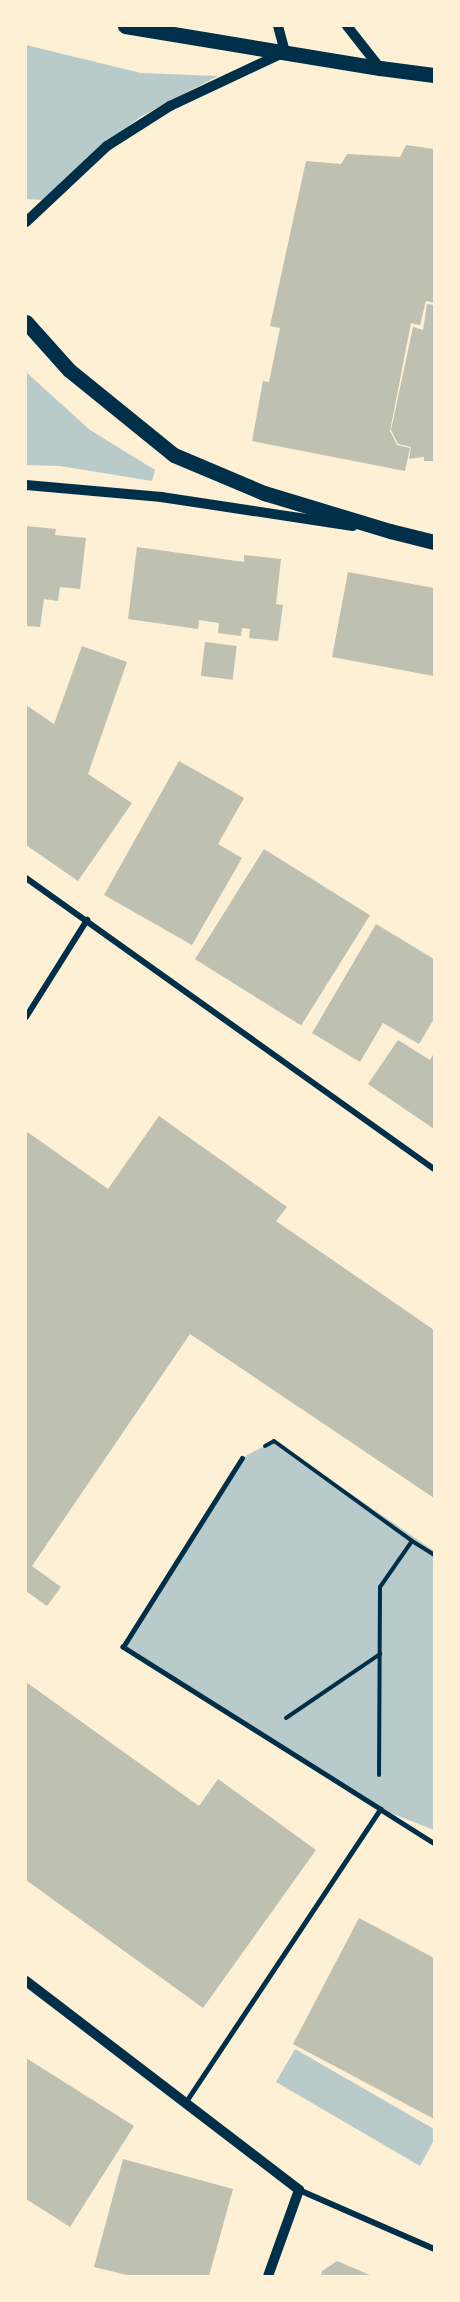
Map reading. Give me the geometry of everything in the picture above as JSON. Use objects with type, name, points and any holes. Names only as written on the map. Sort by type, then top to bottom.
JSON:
[{"type":"main road","points":[[124,26],[435,75]]},
{"type":"main road","points":[[26,322],[69,370],[174,455],[264,493],[390,531],[435,542]]},
{"type":"street","points":[[26,222],[107,146],[170,106],[285,52],[278,26]]},
{"type":"street","points":[[347,26],[380,68]]},
{"type":"street","points":[[26,485],[161,497],[390,531]]},
{"type":"street","points":[[26,878],[435,1169]]},
{"type":"street","points":[[26,1017],[87,920]]},
{"type":"street","points":[[26,1981],[299,2190],[435,2249]]},
{"type":"street","points":[[268,2277],[299,2190]]},
{"type":"lane","points":[[242,1458],[123,1647],[435,1843]]},
{"type":"lane","points":[[185,2103],[380,1809]]},
{"type":"path","points":[[242,1458],[274,1441],[412,1541],[435,1555]]},
{"type":"path","points":[[380,1809],[380,1587],[412,1541]]},
{"type":"path","points":[[281,1721],[380,1654]]},
{"type":"shaded area","points":[[26,45],[141,73],[218,76],[140,117],[91,156],[45,200],[26,199]]},
{"type":"shaded area","points":[[26,372],[90,430],[155,470],[152,481],[60,466],[26,465]]},
{"type":"shaded area","points":[[274,1441],[434,1551],[434,1830],[380,1809],[123,1647],[242,1458]]},
{"type":"shaded area","points":[[295,2049],[434,2129],[434,2140],[420,2166],[276,2082]]},
{"type":"building","points":[[406,145],[434,149],[434,303],[426,301],[420,325],[411,323],[390,431],[397,445],[410,448],[405,471],[252,441],[263,381],[269,382],[280,328],[270,326],[306,161],[341,164],[347,154],[400,157]]},
{"type":"building","points":[[427,304],[434,305],[434,461],[424,461],[424,457],[409,459],[411,447],[398,444],[391,430],[413,327],[423,330]]},
{"type":"building","points":[[26,526],[56,529],[55,535],[86,538],[80,589],[60,587],[58,601],[44,599],[40,627],[26,626]]},
{"type":"building","points":[[137,547],[244,562],[244,555],[281,559],[276,604],[283,605],[278,641],[249,638],[250,629],[242,628],[241,636],[218,633],[219,623],[199,620],[198,629],[128,619]]},
{"type":"building","points":[[348,572],[434,588],[434,676],[332,657]]},
{"type":"building","points":[[205,642],[237,646],[233,680],[201,676]]},
{"type":"building","points":[[82,646],[127,662],[88,774],[132,803],[78,881],[26,845],[26,705],[54,724]]},
{"type":"building","points":[[179,761],[244,798],[218,844],[242,858],[192,945],[104,895]]},
{"type":"building","points":[[264,849],[370,915],[301,1025],[195,959]]},
{"type":"building","points":[[376,924],[434,959],[434,1019],[419,1044],[383,1023],[360,1062],[312,1033]]},
{"type":"building","points":[[398,1040],[430,1060],[434,1053],[434,1129],[368,1084]]},
{"type":"building","points":[[159,1116],[287,1207],[276,1221],[434,1330],[434,1498],[190,1334],[32,1566],[61,1587],[47,1606],[26,1591],[26,1131],[108,1189]]},
{"type":"building","points":[[26,1682],[199,1806],[218,1779],[316,1850],[203,2008],[26,1880]]},
{"type":"building","points":[[359,1918],[434,1958],[434,2119],[293,2044]]},
{"type":"building","points":[[26,2058],[134,2126],[70,2227],[26,2199]]},
{"type":"building","points":[[123,2159],[233,2189],[209,2276],[131,2276],[94,2267]]},
{"type":"building","points":[[337,2261],[372,2276],[321,2276],[322,2271]]}]
